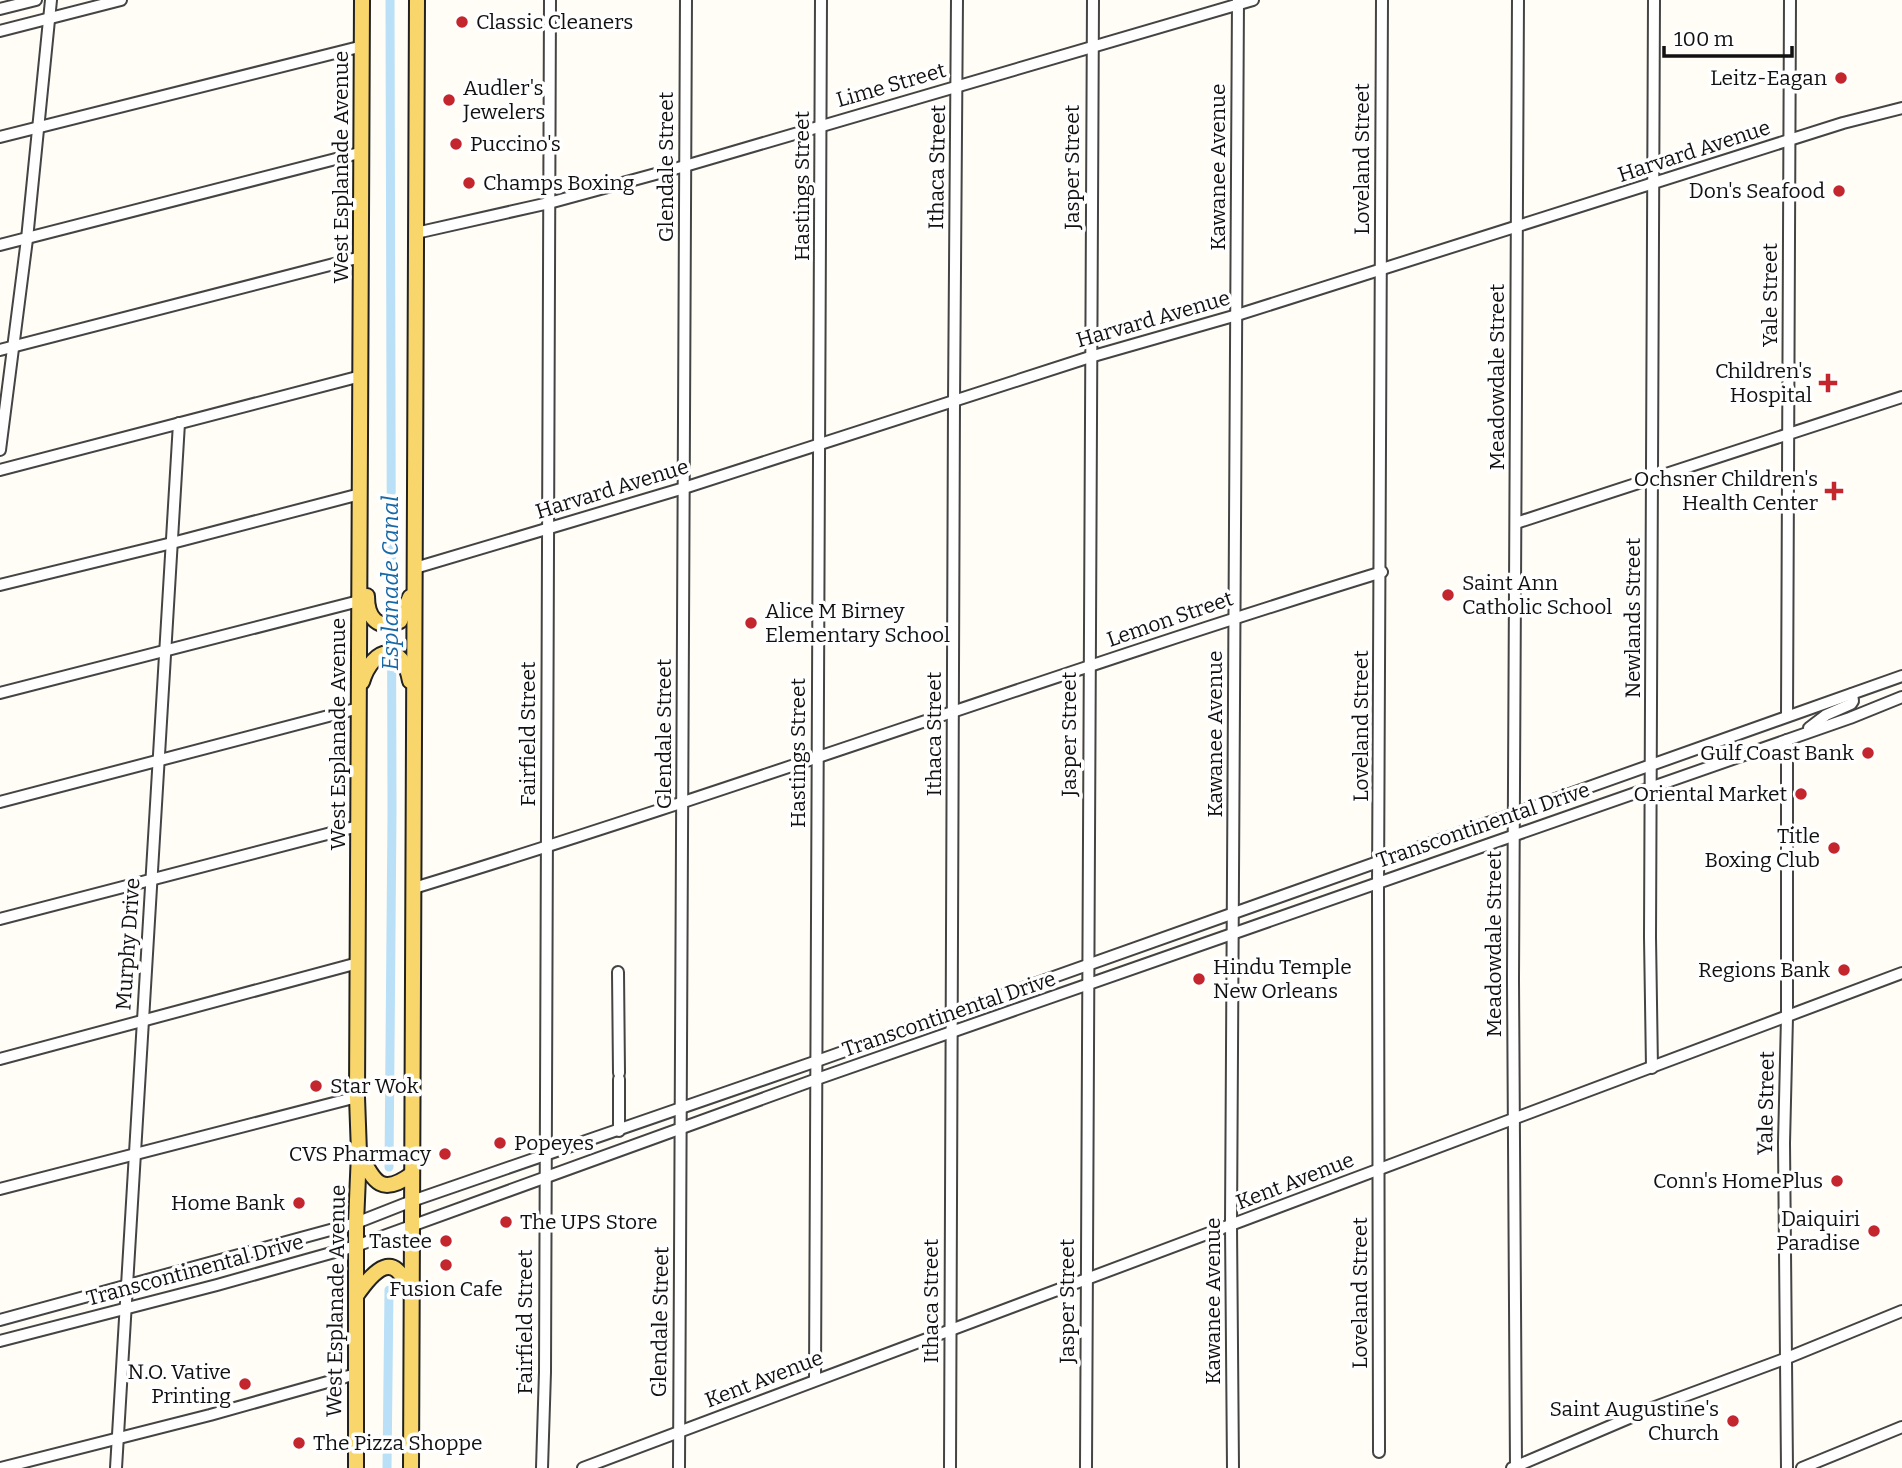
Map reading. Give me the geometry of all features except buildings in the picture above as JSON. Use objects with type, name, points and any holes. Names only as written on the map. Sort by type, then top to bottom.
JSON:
[{"type":"main road","name":"West Esplanade Avenue","points":[[356,1468],[362,0]]},
{"type":"main road","points":[[411,1468],[417,0]]},
{"type":"main road","points":[[360,522],[366,543],[367,608],[376,623],[389,625],[400,621],[415,574]]},
{"type":"main road","points":[[359,701],[366,672],[373,659],[380,654],[395,656],[408,670],[414,710]]},
{"type":"main road","points":[[359,1153],[370,1174],[387,1187],[412,1174]]},
{"type":"main road","points":[[356,1296],[376,1270],[394,1267],[404,1275],[412,1300]]},
{"type":"street","points":[[0,9],[36,0]]},
{"type":"street","points":[[0,450],[51,0]]},
{"type":"street","points":[[0,32],[121,0]]},
{"type":"street","name":"Fairfield Street","points":[[542,1468],[545,1372],[550,0]]},
{"type":"street","name":"Glendale Street","points":[[679,1468],[686,0]]},
{"type":"street","name":"Hastings Street","points":[[815,1380],[821,0]]},
{"type":"street","name":"Ithaca Street","points":[[950,1468],[957,0]]},
{"type":"street","name":"Jasper Street","points":[[1086,1468],[1093,0]]},
{"type":"street","name":"Lime Street","points":[[416,233],[549,203],[685,166],[1238,2],[1253,0]]},
{"type":"street","name":"Loveland Street","points":[[1379,1452],[1378,883],[1382,572],[1382,0]]},
{"type":"street","name":"Meadowdale Street","points":[[1514,1467],[1518,0]]},
{"type":"street","name":"Newlands Street","points":[[1652,1068],[1650,937],[1654,0]]},
{"type":"street","name":"Yale Street","points":[[1787,716],[1790,0]]},
{"type":"street","name":"Kawanee Avenue","points":[[1233,1468],[1231,1226],[1238,2]]},
{"type":"street","points":[[0,137],[363,47]]},
{"type":"street","name":"Harvard Avenue","points":[[415,574],[1090,357],[1237,315],[1843,123],[1902,108]]},
{"type":"street","points":[[0,245],[363,152]]},
{"type":"street","points":[[0,350],[361,257]]},
{"type":"street","points":[[0,470],[360,376]]},
{"type":"street","points":[[1516,523],[1902,397]]},
{"type":"street","name":"Murphy Drive","points":[[116,1468],[179,423]]},
{"type":"street","points":[[0,585],[360,494]]},
{"type":"street","name":"Lemon Street","points":[[414,888],[683,803],[1235,617],[1382,572]]},
{"type":"street","points":[[0,693],[359,601]]},
{"type":"street","name":"Transcontinental Drive","points":[[0,1320],[356,1223],[1902,676]]},
{"type":"street","points":[[1801,733],[1826,715],[1851,704],[1852,694]]},
{"type":"street","name":"Transcontinental Drive","points":[[0,1341],[356,1246],[817,1079],[1850,718],[1902,697]]},
{"type":"street","points":[[0,802],[159,761],[359,701]]},
{"type":"street","name":"Yale Street","points":[[1787,740],[1784,1143],[1787,1468]]},
{"type":"street","points":[[0,919],[358,827]]},
{"type":"street","points":[[0,1059],[358,963]]},
{"type":"street","points":[[618,972],[619,1131]]},
{"type":"street","name":"Kent Avenue","points":[[583,1468],[1902,973]]},
{"type":"street","points":[[0,1189],[357,1097]]},
{"type":"street","points":[[495,1196],[500,1189],[514,1180],[512,1168]]},
{"type":"street","points":[[1514,1467],[1655,1407],[1787,1358],[1902,1311]]},
{"type":"street","points":[[1,1468],[356,1374]]},
{"type":"street","points":[[1802,1468],[1902,1427]]},
{"type":"waterway","name":"Esplanade Canal","points":[[389,1167],[392,813],[390,0]]},
{"type":"waterway","name":"Esplanade Canal","points":[[387,1468],[389,1290]]},
{"type":"place","name":"Classic Cleaners","points":[[462,22]]},
{"type":"place","name":"Leitz-Eagan","points":[[1841,78]]},
{"type":"place","name":"Audler's Jewelers","points":[[449,100]]},
{"type":"place","name":"Puccino's","points":[[456,144]]},
{"type":"place","name":"Champs Boxing","points":[[469,183]]},
{"type":"place","name":"Don's Seafood","points":[[1839,191]]},
{"type":"place","name":"Children's Hospital","points":[[1828,383]]},
{"type":"place","name":"Ochsner Children's Health Center","points":[[1834,491]]},
{"type":"place","name":"Saint Ann Catholic School","points":[[1448,595]]},
{"type":"place","name":"Alice M Birney Elementary School","points":[[751,623]]},
{"type":"place","name":"Gulf Coast Bank","points":[[1868,753]]},
{"type":"place","name":"Oriental Market","points":[[1801,794]]},
{"type":"place","name":"Title Boxing Club","points":[[1834,848]]},
{"type":"place","name":"Regions Bank","points":[[1844,970]]},
{"type":"place","name":"Hindu Temple New Orleans","points":[[1199,979]]},
{"type":"place","name":"Star Wok","points":[[316,1086]]},
{"type":"place","name":"Popeyes","points":[[500,1143]]},
{"type":"place","name":"CVS Pharmacy","points":[[445,1154]]},
{"type":"place","name":"Conn's HomePlus","points":[[1837,1181]]},
{"type":"place","name":"Home Bank","points":[[299,1203]]},
{"type":"place","name":"The UPS Store","points":[[506,1222]]},
{"type":"place","name":"Daiquiri Paradise","points":[[1874,1231]]},
{"type":"place","name":"Tastee","points":[[446,1241]]},
{"type":"place","name":"Fusion Cafe","points":[[446,1265]]},
{"type":"place","name":"N.O. Vative Printing","points":[[245,1384]]},
{"type":"place","name":"Saint Augustine's Church","points":[[1733,1421]]},
{"type":"place","name":"The Pizza Shoppe","points":[[299,1443]]}]
